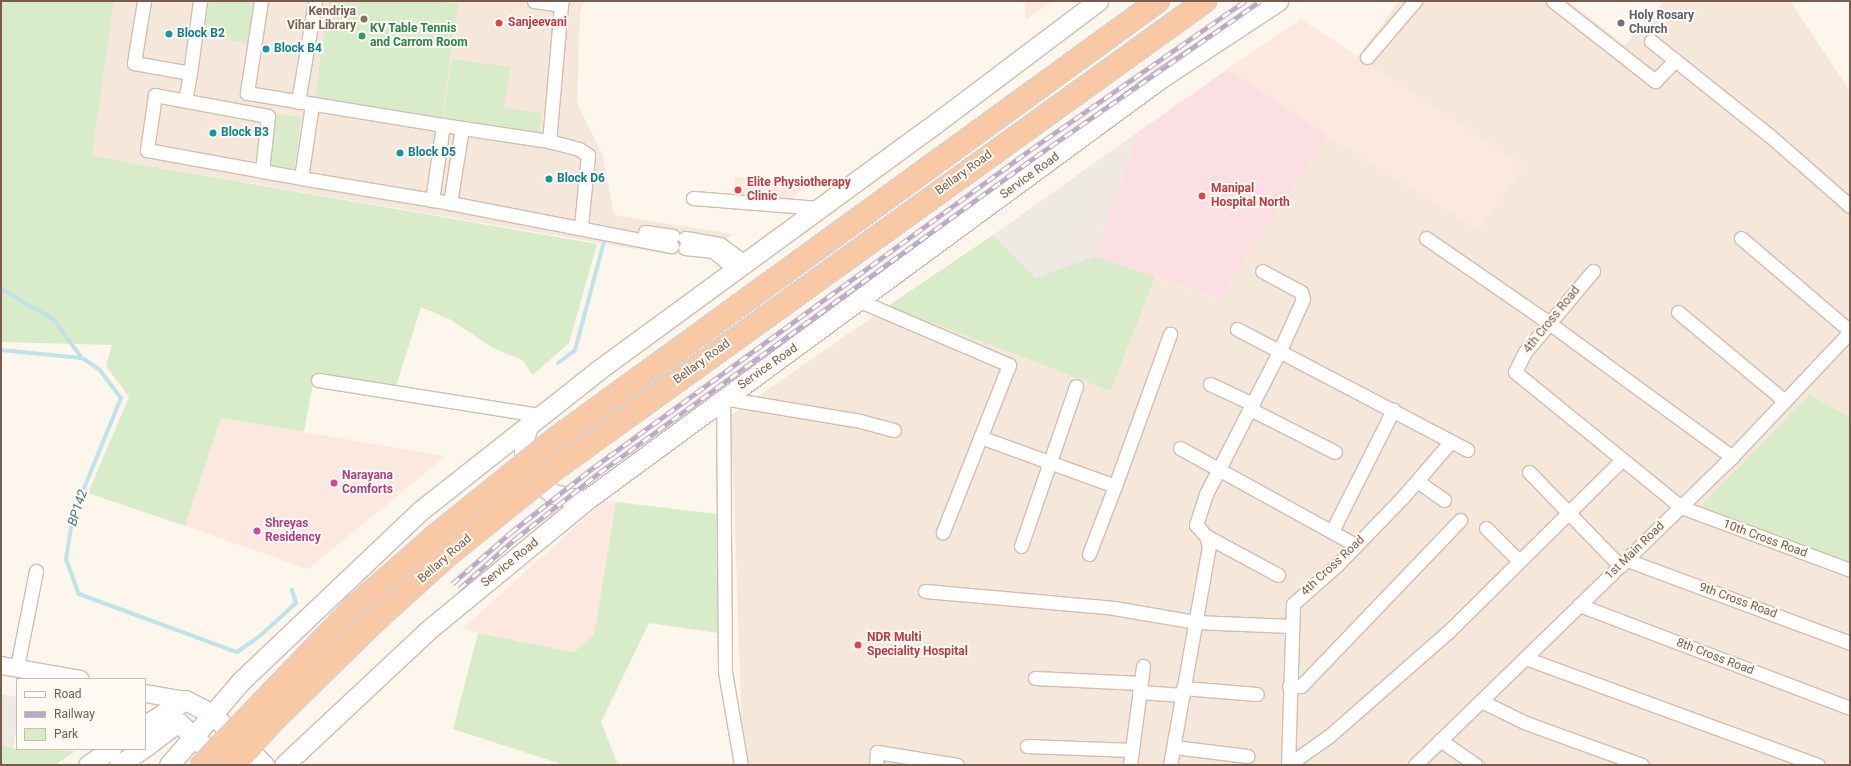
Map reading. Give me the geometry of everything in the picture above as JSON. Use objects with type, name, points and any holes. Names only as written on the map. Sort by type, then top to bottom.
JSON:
[{"type":"highway","name":"Bellary Road","points":[[202,765],[355,606],[435,536],[555,439],[1158,1]]},
{"type":"highway","name":"Bellary Road","points":[[233,765],[272,721],[391,607],[448,555],[555,469],[1205,1]]},
{"type":"main road","points":[[146,725],[186,708],[247,676],[420,511],[534,419],[1098,1]]},
{"type":"main road","name":"Service Road","points":[[284,765],[427,631],[585,501],[724,398],[860,301],[1161,78],[1278,1]]},
{"type":"main road","points":[[534,419],[524,439],[524,454],[535,478],[553,494],[585,501]]},
{"type":"main road","points":[[186,708],[193,736],[224,765]]},
{"type":"main road","points":[[186,708],[193,736]]},
{"type":"main road","points":[[146,746],[186,708]]},
{"type":"main road","points":[[186,708],[264,765]]},
{"type":"main road","points":[[169,765],[193,736]]},
{"type":"main road","points":[[88,765],[110,750]]},
{"type":"main road","points":[[120,765],[141,750]]},
{"type":"street","points":[[144,1],[134,63],[190,73]]},
{"type":"street","points":[[185,100],[200,1]]},
{"type":"street","points":[[261,1],[246,92],[298,102],[549,141],[579,148],[588,155],[582,224]]},
{"type":"street","points":[[298,102],[315,1]]},
{"type":"street","points":[[534,1],[562,3],[549,141]]},
{"type":"street","points":[[1367,57],[1415,1]]},
{"type":"street","points":[[1553,1],[1655,81],[1675,60]]},
{"type":"street","points":[[1651,42],[1770,136],[1850,206]]},
{"type":"street","points":[[262,171],[268,116],[154,95],[147,150],[262,171],[301,178],[582,224],[679,242],[708,251],[740,266]]},
{"type":"street","points":[[301,178],[312,104]]},
{"type":"street","points":[[432,200],[443,125]]},
{"type":"street","points":[[450,203],[462,128]]},
{"type":"street","points":[[693,198],[820,208]]},
{"type":"street","points":[[1426,238],[1549,322],[1732,457]]},
{"type":"street","points":[[1741,238],[1850,331]]},
{"type":"street","points":[[679,242],[720,244],[740,266]]},
{"type":"street","points":[[1262,271],[1301,292],[1303,299],[1280,350],[1206,494],[1196,525],[1206,536],[1278,575]]},
{"type":"street","name":"4th Cross Road","points":[[1515,372],[1525,352],[1593,271]]},
{"type":"street","points":[[860,301],[1009,365],[943,532]]},
{"type":"street","points":[[1678,312],[1785,401]]},
{"type":"street","points":[[1236,329],[1280,350],[1467,450]]},
{"type":"street","name":"1st Main Road","points":[[1415,765],[1732,457],[1850,331]]},
{"type":"street","points":[[1089,554],[1170,334]]},
{"type":"street","name":"10th Cross Road","points":[[1515,372],[1621,461],[1681,507],[1850,570]]},
{"type":"street","points":[[318,380],[534,419]]},
{"type":"street","points":[[1210,384],[1335,452]]},
{"type":"street","points":[[1021,546],[1076,386]]},
{"type":"street","points":[[741,765],[725,672],[724,398],[860,421],[894,430]]},
{"type":"street","points":[[1332,531],[1394,410]]},
{"type":"street","points":[[980,437],[1115,486]]},
{"type":"street","name":"4th Cross Road","points":[[1288,765],[1289,686],[1293,604],[1356,545],[1417,481],[1451,441]]},
{"type":"street","points":[[1180,448],[1356,545]]},
{"type":"street","points":[[1288,765],[1329,736],[1449,631],[1621,461]]},
{"type":"street","points":[[1529,472],[1568,513],[1623,563]]},
{"type":"street","points":[[1417,481],[1444,500]]},
{"type":"street","points":[[1289,686],[1301,686],[1460,520]]},
{"type":"street","points":[[1486,528],[1519,561]]},
{"type":"street","points":[[1170,765],[1209,546],[1206,536]]},
{"type":"street","name":"9th Cross Road","points":[[1623,563],[1850,643]]},
{"type":"street","points":[[36,571],[9,666],[75,678]]},
{"type":"street","points":[[925,591],[1114,608],[1195,622],[1291,626]]},
{"type":"street","name":"8th Cross Road","points":[[1580,606],[1850,708]]},
{"type":"street","points":[[1525,658],[1818,765]]},
{"type":"street","points":[[1130,765],[1143,666]]},
{"type":"street","points":[[1035,678],[1183,691],[1257,694]]},
{"type":"street","points":[[146,693],[186,708]]},
{"type":"street","points":[[1481,701],[1526,723],[1642,765]]},
{"type":"street","points":[[1440,740],[1476,765]]},
{"type":"street","points":[[1027,746],[1132,750]]},
{"type":"street","points":[[1174,747],[1247,756]]},
{"type":"street","points":[[876,765],[877,752],[957,765]]},
{"type":"shaded area","points":[[114,1],[584,1],[580,13],[577,103],[603,156],[614,215],[733,234],[708,256],[664,254],[92,156]]},
{"type":"shaded area","points":[[1025,1],[1053,1],[1025,20]]},
{"type":"shaded area","points":[[1399,1],[1568,1],[1625,45],[1665,1],[1790,1],[1850,91],[1850,765],[743,765],[731,415],[888,306],[1111,391],[1155,277],[1220,299],[1328,136],[1478,229],[1523,166],[1358,57]]},
{"type":"shaded area","points":[[1301,19],[1523,166],[1478,229],[1328,136],[1228,69]]},
{"type":"shaded area","name":"Manipal Hospital North","points":[[1228,69],[1328,136],[1220,299],[1095,256],[1138,132]]},
{"type":"shaded area","points":[[1138,132],[1095,256],[1036,278],[993,235]]},
{"type":"shaded area","points":[[735,177],[812,183],[774,211],[732,207]]},
{"type":"shaded area","points":[[221,418],[446,456],[308,569],[185,526]]},
{"type":"shaded area","points":[[605,500],[616,502],[594,635],[574,652],[462,629]]},
{"type":"shaded area","points":[[1,694],[16,697],[16,732],[13,748],[1,745]]},
{"type":"green space","points":[[1,1],[114,1],[92,156],[597,244],[569,343],[533,375],[522,360],[493,348],[451,320],[421,307],[395,389],[314,377],[304,432],[221,418],[185,526],[88,493],[129,397],[106,366],[112,345],[1,342]]},
{"type":"green space","points":[[209,1],[256,1],[249,44],[204,36]]},
{"type":"green space","points":[[329,1],[438,1],[458,4],[441,122],[314,103]]},
{"type":"green space","points":[[452,59],[510,67],[504,108],[542,113],[539,132],[443,117]]},
{"type":"green space","points":[[276,114],[301,117],[294,169],[270,166]]},
{"type":"green space","points":[[993,235],[1036,278],[1095,256],[1155,277],[1111,391],[888,306]]},
{"type":"green space","points":[[1809,395],[1850,417],[1850,563],[1701,506]]},
{"type":"green space","points":[[616,502],[717,514],[718,633],[649,623],[601,722],[618,765],[564,765],[453,729],[478,633],[574,652],[594,635]]},
{"type":"green space","points":[[1,745],[16,750],[75,751],[55,765],[1,765]]},
{"type":"waterway","points":[[558,363],[575,350],[604,242]]},
{"type":"waterway","points":[[1,289],[53,319],[82,358]]},
{"type":"waterway","name":"BP142","points":[[1,350],[82,358],[99,369],[121,398],[73,515],[66,559],[79,594],[237,652],[260,636],[296,603],[292,590]]},
{"type":"railway","points":[[452,584],[510,533],[594,467],[1030,150],[1245,1]]},
{"type":"railway","points":[[459,589],[515,539],[599,473],[1035,157],[1260,1]]},
{"type":"place","name":"Kendriya Vihar Library","points":[[364,19]]},
{"type":"place","name":"Sanjeevani","points":[[499,23]]},
{"type":"place","name":"Holy Rosary Church","points":[[1621,23]]},
{"type":"place","name":"Block B2","points":[[169,34]]},
{"type":"place","name":"KV Table Tennis and Carrom Room","points":[[362,36]]},
{"type":"place","name":"Block B4","points":[[266,49]]},
{"type":"place","name":"Block B3","points":[[213,133]]},
{"type":"place","name":"Block D5","points":[[400,153]]},
{"type":"place","name":"Block D6","points":[[549,179]]},
{"type":"place","name":"Elite Physiotherapy Clinic","points":[[738,190]]},
{"type":"place","name":"Manipal Hospital North","points":[[1202,196]]},
{"type":"place","name":"Narayana Comforts","points":[[334,483]]},
{"type":"place","name":"Shreyas Residency","points":[[257,531]]},
{"type":"place","name":"NDR Multi Speciality Hospital","points":[[858,645]]}]
